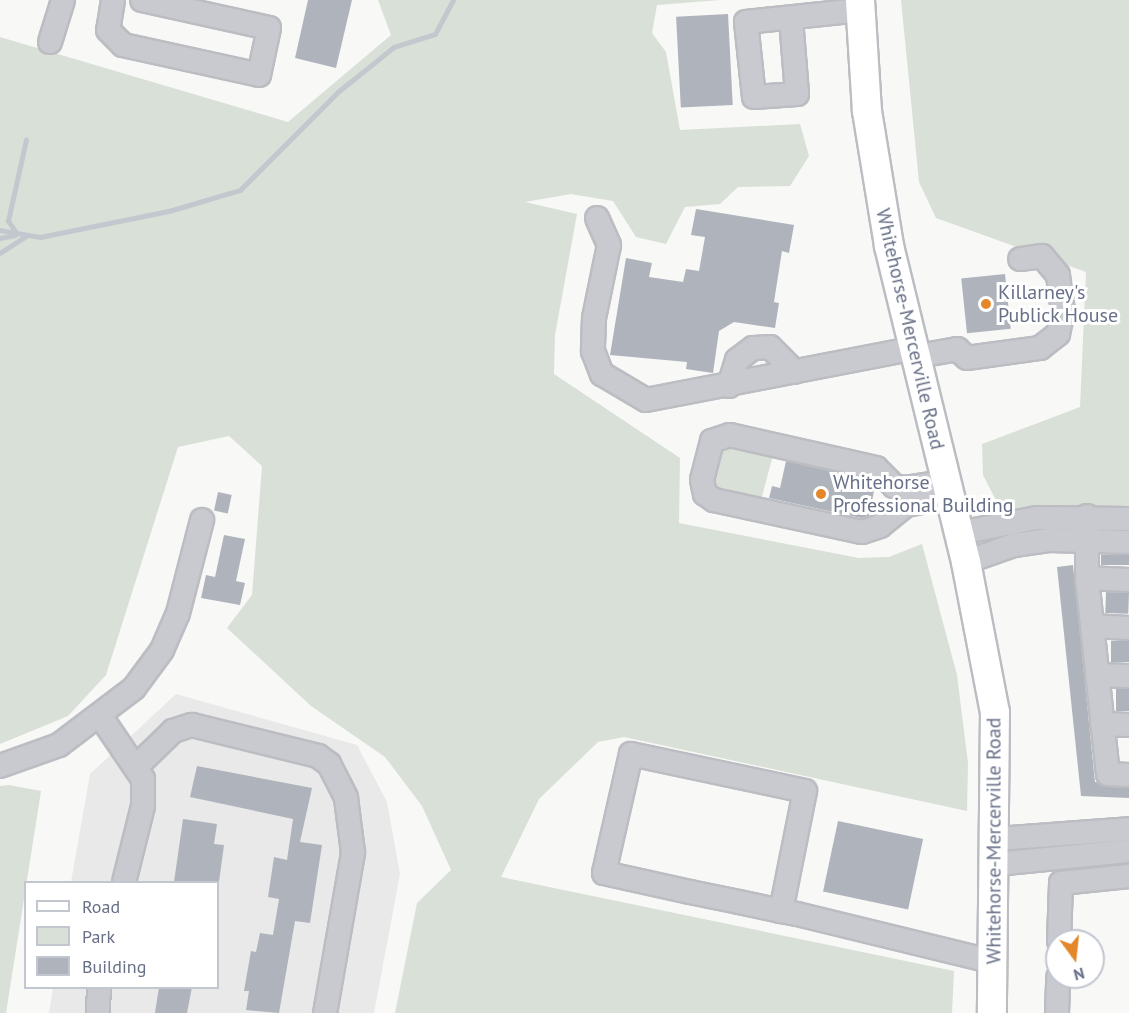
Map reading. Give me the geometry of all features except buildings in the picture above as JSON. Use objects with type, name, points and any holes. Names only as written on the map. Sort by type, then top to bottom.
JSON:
[{"type":"main road","name":"Whitehorse-Mercerville Road","points":[[860,5],[876,179],[947,490],[966,562],[996,712],[997,852],[992,1013]]},
{"type":"street","points":[[50,42],[63,0]]},
{"type":"street","points":[[113,0],[108,30],[123,45],[259,75],[269,28],[142,0]]},
{"type":"street","points":[[791,19],[860,5]]},
{"type":"street","points":[[597,218],[609,245],[594,318],[593,351],[602,374],[646,399],[917,352],[957,350],[967,358],[1040,348],[1058,334],[1063,311],[1058,275],[1042,256],[1020,259]]},
{"type":"street","points":[[729,386],[737,360],[753,348],[770,347],[795,372]]},
{"type":"street","points":[[730,435],[876,468],[894,486],[947,490],[895,511],[880,526],[862,532],[714,500],[705,494],[702,480],[712,441],[730,435]]},
{"type":"street","points":[[894,486],[895,511]]},
{"type":"street","points":[[1087,516],[1087,578],[1108,774],[1129,775]]},
{"type":"street","points":[[959,533],[1037,518],[1087,516],[1129,519]]},
{"type":"street","points":[[0,766],[59,745],[121,703],[152,667],[178,613],[202,520]]},
{"type":"street","points":[[966,562],[1014,545],[1086,540],[1129,542]]},
{"type":"street","points":[[1087,578],[1129,580]]},
{"type":"street","points":[[1092,626],[1129,628]]},
{"type":"street","points":[[1097,675],[1129,676]]},
{"type":"street","points":[[101,717],[138,765],[144,793],[124,881]]},
{"type":"street","points":[[1102,724],[1129,725]]},
{"type":"street","points":[[138,765],[173,731],[192,725],[318,756],[329,764],[346,798],[353,854],[325,1013]]},
{"type":"street","points":[[781,911],[805,791],[631,754],[604,873],[781,911],[993,962]]},
{"type":"street","points":[[997,852],[1129,829]]},
{"type":"street","points":[[997,852],[1129,851]]},
{"type":"street","points":[[1059,929],[1061,883],[1129,876]]},
{"type":"street","points":[[98,1013],[99,989]]},
{"type":"street","points":[[1057,1013],[1058,989]]},
{"type":"shaded area","points":[[176,694],[357,745],[387,802],[400,874],[374,1013],[49,1013],[53,989],[219,989],[219,881],[71,881],[90,774]]},
{"type":"green space","points":[[378,0],[720,0],[657,5],[652,33],[666,52],[680,130],[800,124],[809,156],[790,186],[738,187],[720,204],[685,207],[666,244],[636,237],[613,201],[571,194],[525,202],[577,214],[555,335],[554,374],[680,458],[679,523],[859,558],[889,557],[922,544],[957,675],[968,763],[967,811],[624,737],[598,742],[539,799],[501,877],[954,971],[952,1013],[395,1013],[417,903],[451,870],[422,806],[385,757],[311,706],[227,628],[252,595],[262,466],[229,436],[178,447],[106,675],[68,716],[0,744],[0,37],[288,122],[391,35]]},
{"type":"green space","points":[[901,0],[1129,0],[1129,508],[1047,505],[1001,510],[983,475],[982,444],[1080,407],[1086,272],[936,218],[919,182]]},
{"type":"green space","points":[[729,444],[773,455],[761,500],[721,491],[712,482],[719,449]]},
{"type":"green space","points":[[9,785],[41,791],[27,881],[24,881],[24,899],[6,1013],[0,1013],[0,786]]},
{"type":"waterway","points":[[0,230],[40,237],[169,211],[240,190],[339,91],[394,47],[435,34],[453,0]]},
{"type":"waterway","points":[[17,234],[8,221],[26,140]]},
{"type":"waterway","points":[[0,238],[15,235]]},
{"type":"waterway","points":[[0,253],[25,237]]},
{"type":"place","name":"Killarney's Publick House","points":[[986,304]]},
{"type":"place","name":"Whitehorse Professional Building","points":[[821,494]]}]
